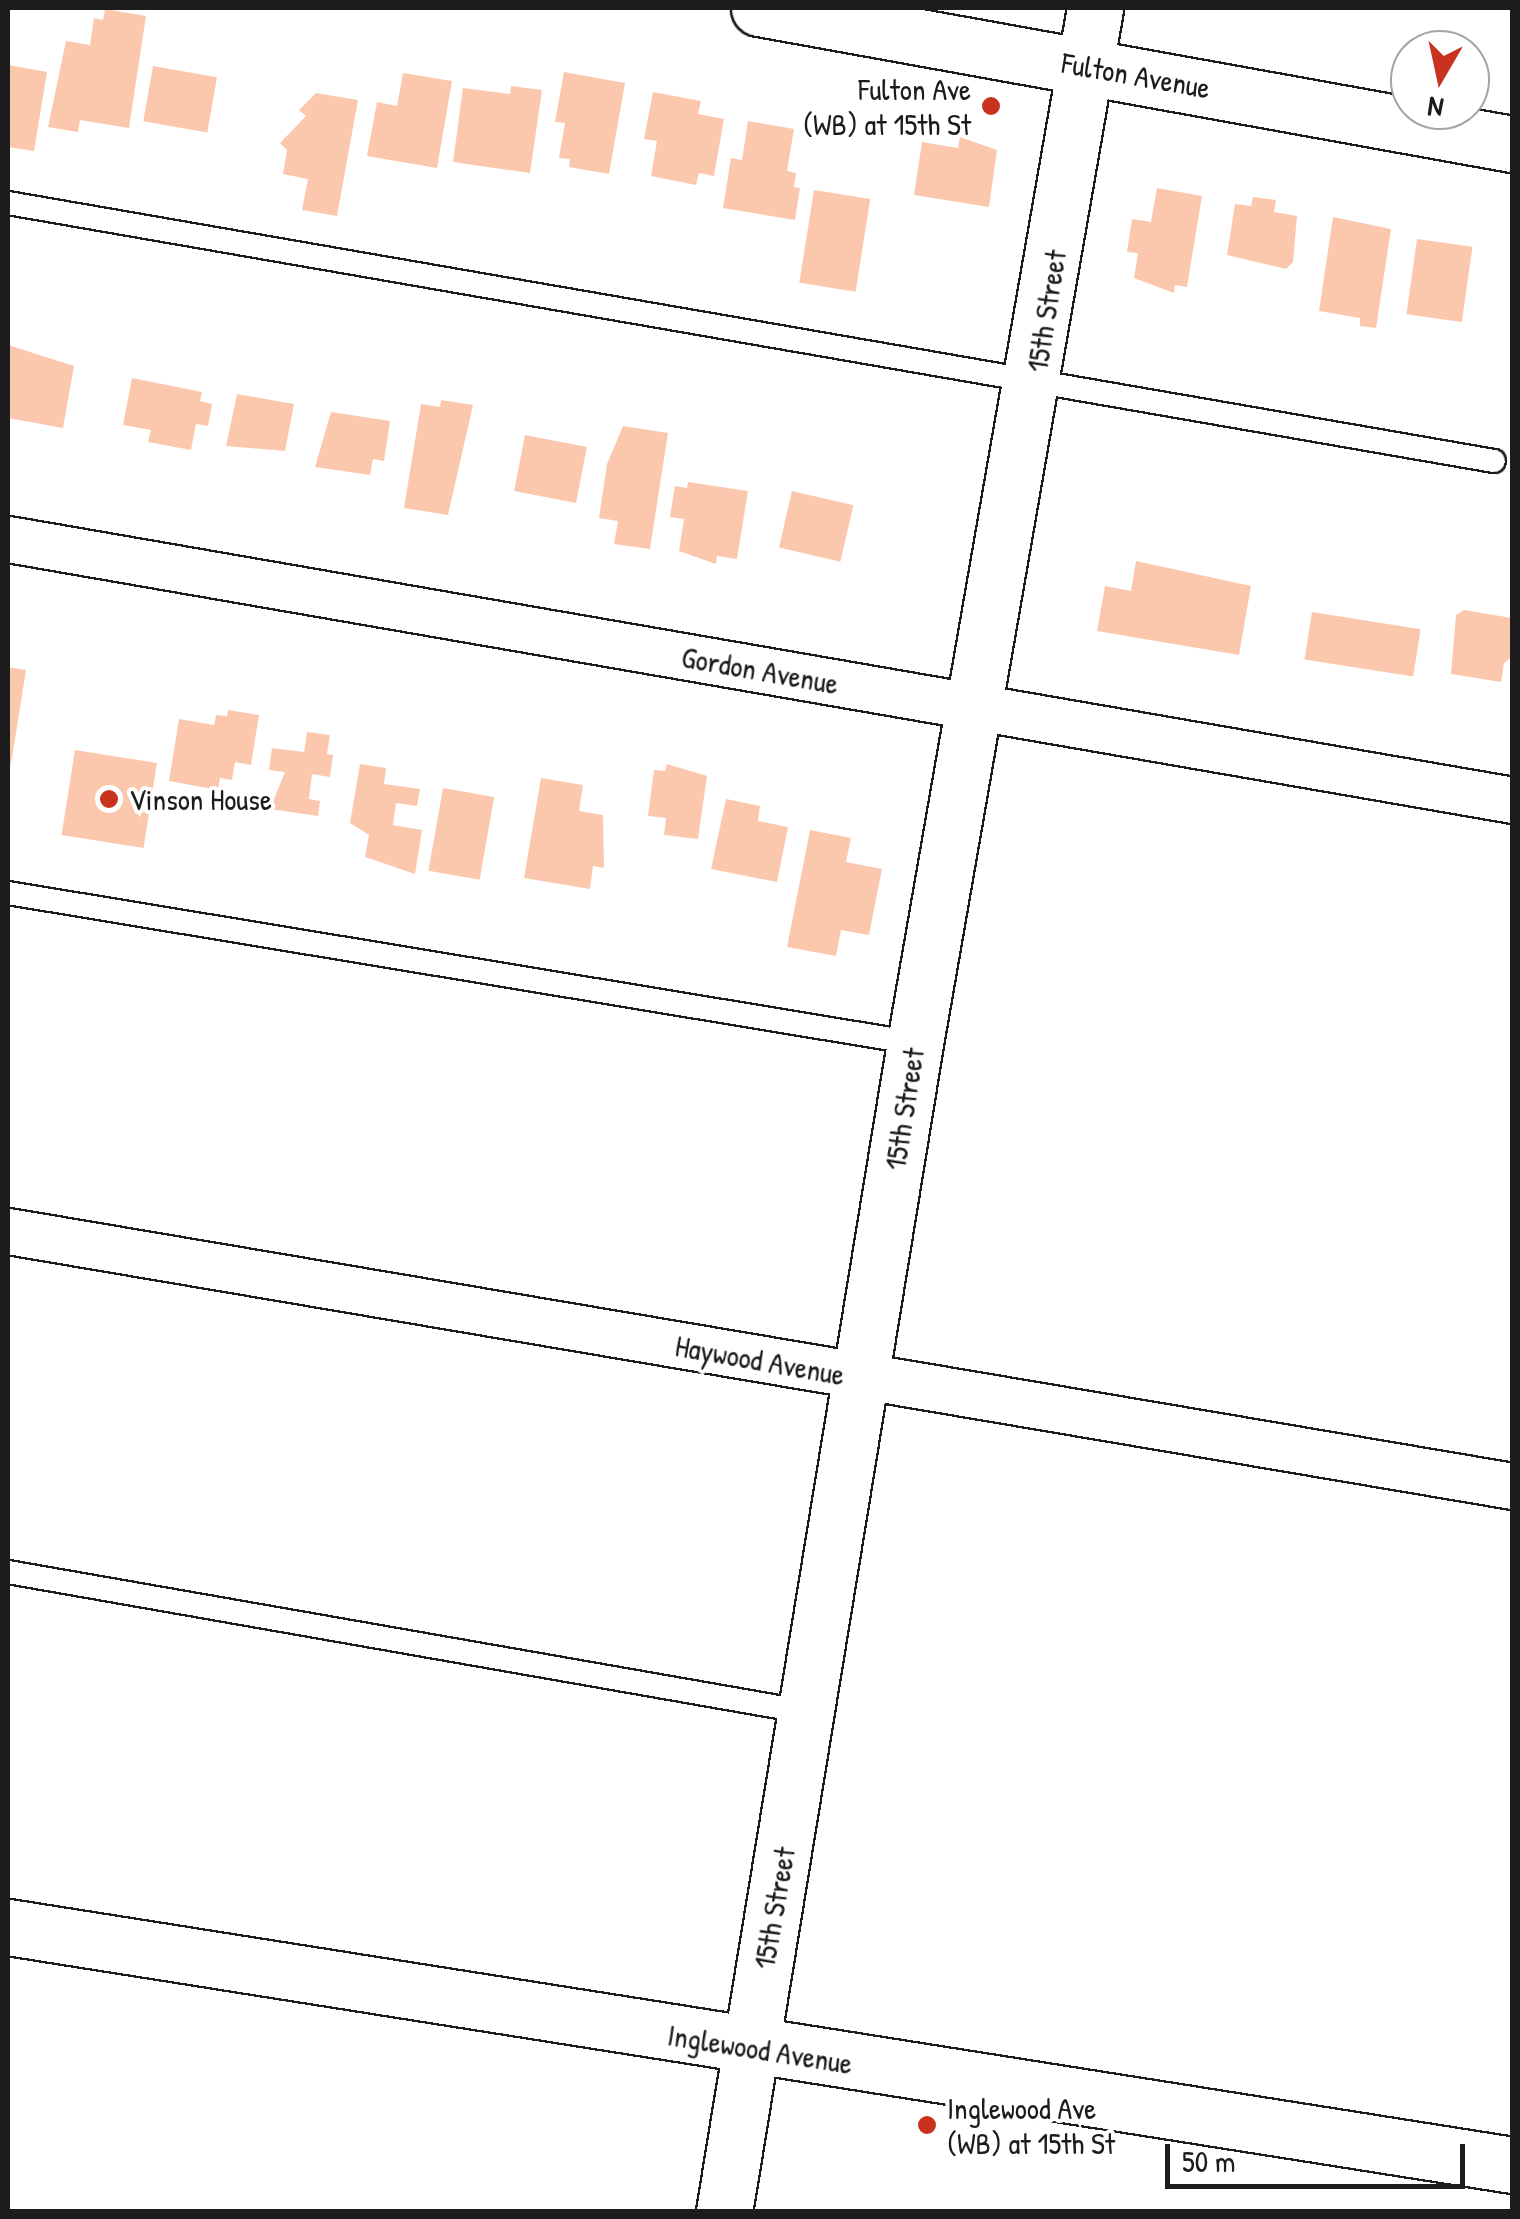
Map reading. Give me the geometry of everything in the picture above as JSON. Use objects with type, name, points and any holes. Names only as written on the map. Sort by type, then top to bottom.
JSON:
[{"type":"street","name":"Fulton Avenue","points":[[759,8],[1512,144]]},
{"type":"street","name":"15th Street","points":[[724,2212],[914,1042],[1035,380],[1095,8]]},
{"type":"street","name":"Gordon Avenue","points":[[8,539],[1512,800]]},
{"type":"street","name":"Haywood Avenue","points":[[8,1231],[1512,1486]]},
{"type":"street","name":"Inglewood Avenue","points":[[8,1926],[751,2048],[1512,2165]]},
{"type":"lane","points":[[8,203],[1494,461]]},
{"type":"lane","points":[[8,893],[914,1042]]},
{"type":"lane","points":[[8,1572],[807,1712]]},
{"type":"building","points":[[105,9],[146,16],[129,128],[80,120],[78,132],[48,127],[66,41],[90,45],[94,18],[103,20]]},
{"type":"building","points":[[8,65],[47,72],[34,151],[8,147]]},
{"type":"building","points":[[153,66],[217,77],[207,132],[143,121]]},
{"type":"building","points":[[564,72],[625,83],[609,174],[569,167],[570,159],[559,158],[565,123],[555,122]]},
{"type":"building","points":[[403,73],[452,81],[437,168],[367,156],[377,102],[397,106]]},
{"type":"building","points":[[511,86],[542,90],[530,173],[453,162],[463,88],[510,94]]},
{"type":"building","points":[[653,92],[701,101],[698,114],[724,119],[714,176],[699,173],[696,185],[651,176],[657,141],[644,139]]},
{"type":"building","points":[[316,93],[358,100],[337,216],[302,210],[308,179],[283,174],[287,150],[280,143],[306,116],[299,110]]},
{"type":"building","points":[[748,121],[794,129],[787,171],[796,173],[794,187],[800,188],[795,220],[723,208],[731,158],[742,160]]},
{"type":"building","points":[[960,137],[997,150],[989,207],[914,195],[922,142],[958,148]]},
{"type":"building","points":[[1157,188],[1202,196],[1187,287],[1175,285],[1174,293],[1134,278],[1138,253],[1127,252],[1132,219],[1151,222]]},
{"type":"building","points":[[814,190],[870,199],[856,292],[799,283]]},
{"type":"building","points":[[1253,197],[1276,200],[1274,212],[1297,216],[1293,262],[1286,269],[1227,255],[1235,204],[1251,206]]},
{"type":"building","points":[[1333,217],[1391,229],[1376,328],[1360,326],[1360,318],[1319,311]]},
{"type":"building","points":[[1417,239],[1472,247],[1462,322],[1406,314]]},
{"type":"building","points":[[8,345],[74,366],[63,428],[8,418]]},
{"type":"building","points":[[132,378],[202,392],[200,401],[212,404],[208,426],[196,424],[191,450],[148,442],[151,430],[123,425]]},
{"type":"building","points":[[237,394],[294,404],[285,451],[226,446]]},
{"type":"building","points":[[441,400],[473,405],[448,515],[404,508],[421,404],[440,407]]},
{"type":"building","points":[[331,412],[390,421],[384,461],[373,459],[370,475],[315,467]]},
{"type":"building","points":[[623,426],[668,433],[650,549],[614,544],[618,521],[599,518],[607,464]]},
{"type":"building","points":[[525,435],[587,447],[576,503],[514,491]]},
{"type":"building","points":[[688,482],[748,491],[737,559],[717,556],[716,564],[679,551],[684,519],[670,517],[675,486],[687,488]]},
{"type":"building","points":[[792,491],[853,505],[840,562],[779,548]]},
{"type":"building","points":[[1136,561],[1251,586],[1239,655],[1097,631],[1105,586],[1131,591]]},
{"type":"building","points":[[1464,610],[1512,618],[1512,657],[1504,663],[1501,682],[1451,674],[1456,615]]},
{"type":"building","points":[[1312,612],[1421,629],[1413,677],[1304,659]]},
{"type":"building","points":[[8,667],[26,670],[11,764],[8,764]]},
{"type":"building","points":[[228,710],[259,715],[251,765],[235,762],[232,780],[220,778],[218,790],[169,781],[179,719],[214,725],[216,715],[227,716]]},
{"type":"building","points":[[307,732],[330,735],[327,754],[333,755],[330,777],[312,774],[309,799],[320,801],[318,816],[270,809],[285,772],[269,770],[272,748],[304,752]]},
{"type":"building","name":"Vinson House","points":[[75,750],[157,763],[144,848],[62,835]]},
{"type":"building","points":[[360,764],[386,768],[384,784],[420,789],[417,806],[396,803],[393,825],[422,830],[415,874],[365,857],[369,835],[350,823]]},
{"type":"building","points":[[667,764],[707,776],[698,839],[664,835],[666,818],[648,816],[654,770],[665,771]]},
{"type":"building","points":[[541,778],[583,785],[579,811],[603,815],[604,868],[593,866],[590,889],[524,878]]},
{"type":"building","points":[[443,788],[494,797],[480,880],[428,871]]},
{"type":"building","points":[[726,799],[760,806],[758,821],[788,827],[777,882],[711,869]]},
{"type":"building","points":[[810,830],[851,838],[846,862],[882,869],[869,935],[841,930],[836,956],[787,947]]},
{"type":"place","name":"Fulton Ave (WB) at 15th St","points":[[991,106]]},
{"type":"place","name":"Vinson House","points":[[109,799]]},
{"type":"place","name":"Inglewood Ave (WB) at 15th St","points":[[927,2125]]}]
